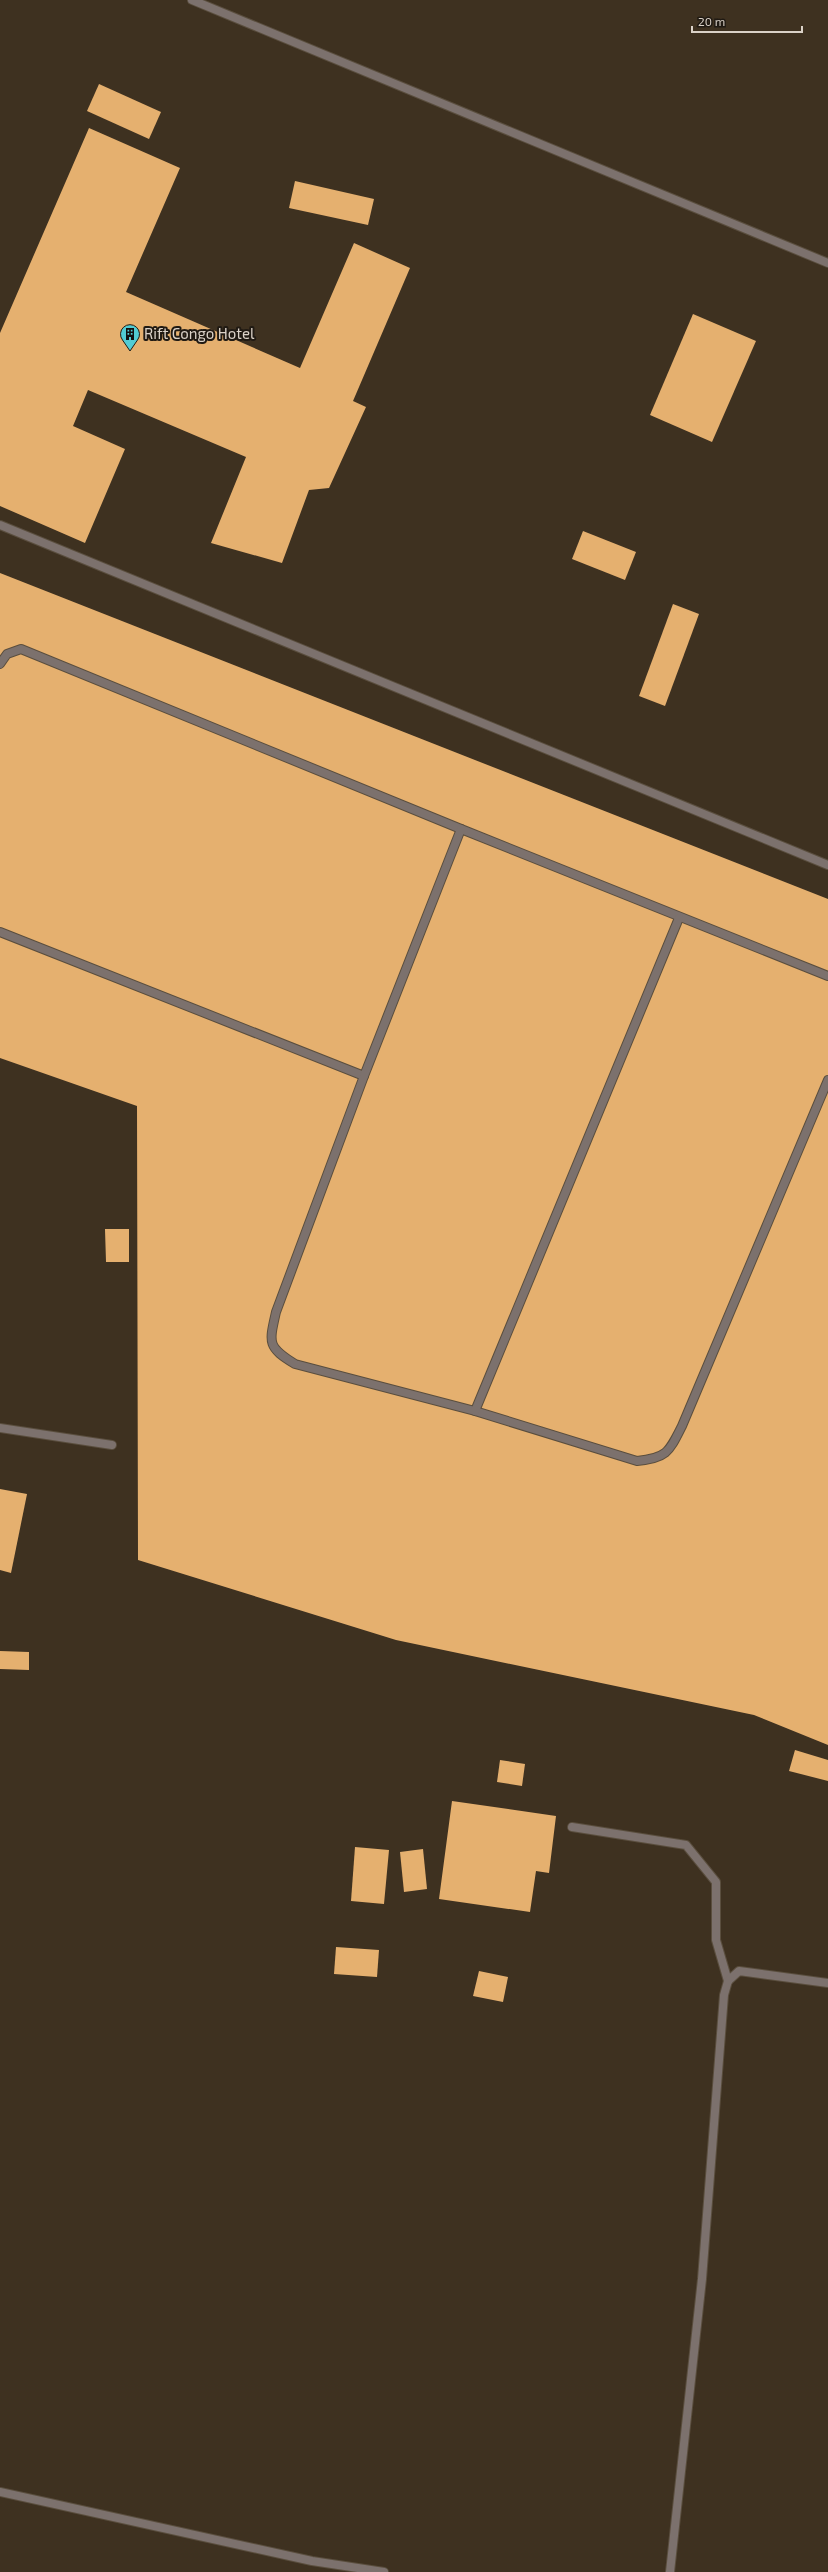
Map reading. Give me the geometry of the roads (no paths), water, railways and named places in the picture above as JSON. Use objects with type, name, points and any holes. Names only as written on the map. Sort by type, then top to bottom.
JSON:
[{"type":"street","points":[[192,0],[828,263]]},
{"type":"street","points":[[0,525],[828,865]]},
{"type":"street","points":[[0,664],[7,654],[21,649],[679,918],[828,976]]},
{"type":"street","points":[[461,829],[364,1076],[276,1312],[270,1337],[276,1353],[295,1364],[475,1411],[637,1461],[658,1459],[673,1444],[682,1426],[828,1080]]},
{"type":"street","points":[[475,1411],[679,918]]},
{"type":"street","points":[[0,932],[364,1076]]},
{"type":"street","points":[[0,1428],[112,1445]]},
{"type":"street","points":[[572,1827],[686,1845],[716,1882],[716,1940],[728,1981]]},
{"type":"street","points":[[670,2572],[702,2279],[724,1995],[728,1981],[739,1971],[828,1983]]},
{"type":"street","points":[[0,2492],[312,2561],[384,2572]]},
{"type":"place","name":"Rift Congo Hotel","points":[[130,351]]}]
